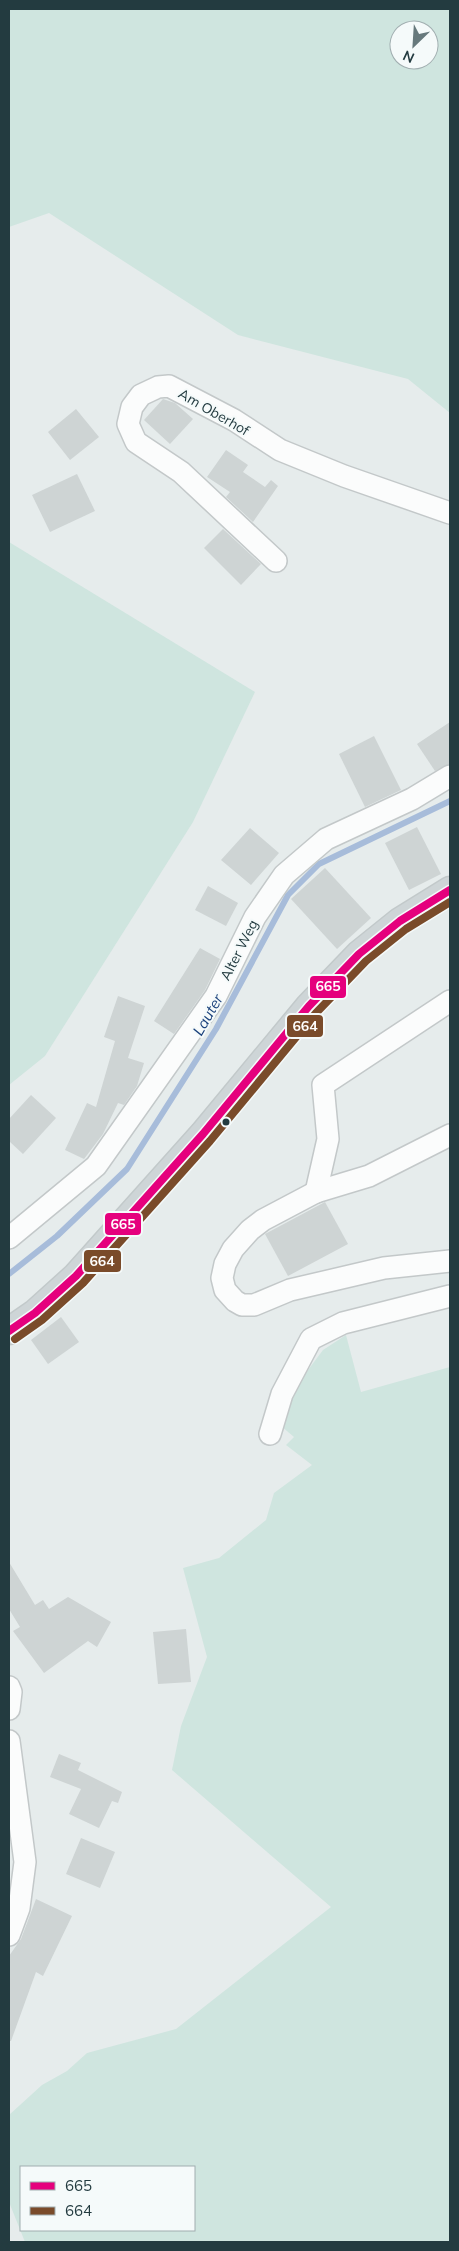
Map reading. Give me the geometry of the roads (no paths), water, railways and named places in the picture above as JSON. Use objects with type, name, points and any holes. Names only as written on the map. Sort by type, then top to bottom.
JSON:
[{"type":"main road","points":[[9,1331],[35,1313],[76,1276],[204,1134],[308,1006],[359,954],[400,921],[450,890]]},
{"type":"street","name":"Am Oberhof","points":[[276,561],[181,472],[136,442],[128,424],[132,407],[141,395],[158,387],[169,386],[226,416],[280,450],[344,476],[450,514]]},
{"type":"street","name":"Alter Weg","points":[[9,1238],[96,1166],[216,996],[255,917],[284,875],[326,839],[412,799],[450,776]]},
{"type":"street","points":[[316,1192],[328,1139],[322,1085],[450,1001]]},
{"type":"street","points":[[450,1135],[369,1176],[316,1192],[263,1220],[238,1241],[225,1264],[222,1278],[225,1290],[235,1301],[242,1305],[254,1305],[290,1290],[384,1268],[450,1261]]},
{"type":"street","points":[[270,1434],[282,1394],[311,1339],[343,1323],[450,1296]]},
{"type":"street","points":[[9,1687],[11,1692],[9,1709]]},
{"type":"street","points":[[9,1741],[25,1862],[20,1908],[9,1935]]},
{"type":"waterway","name":"Lauter","points":[[9,1274],[57,1236],[127,1169],[216,1029],[288,895],[319,864],[450,801]]}]
